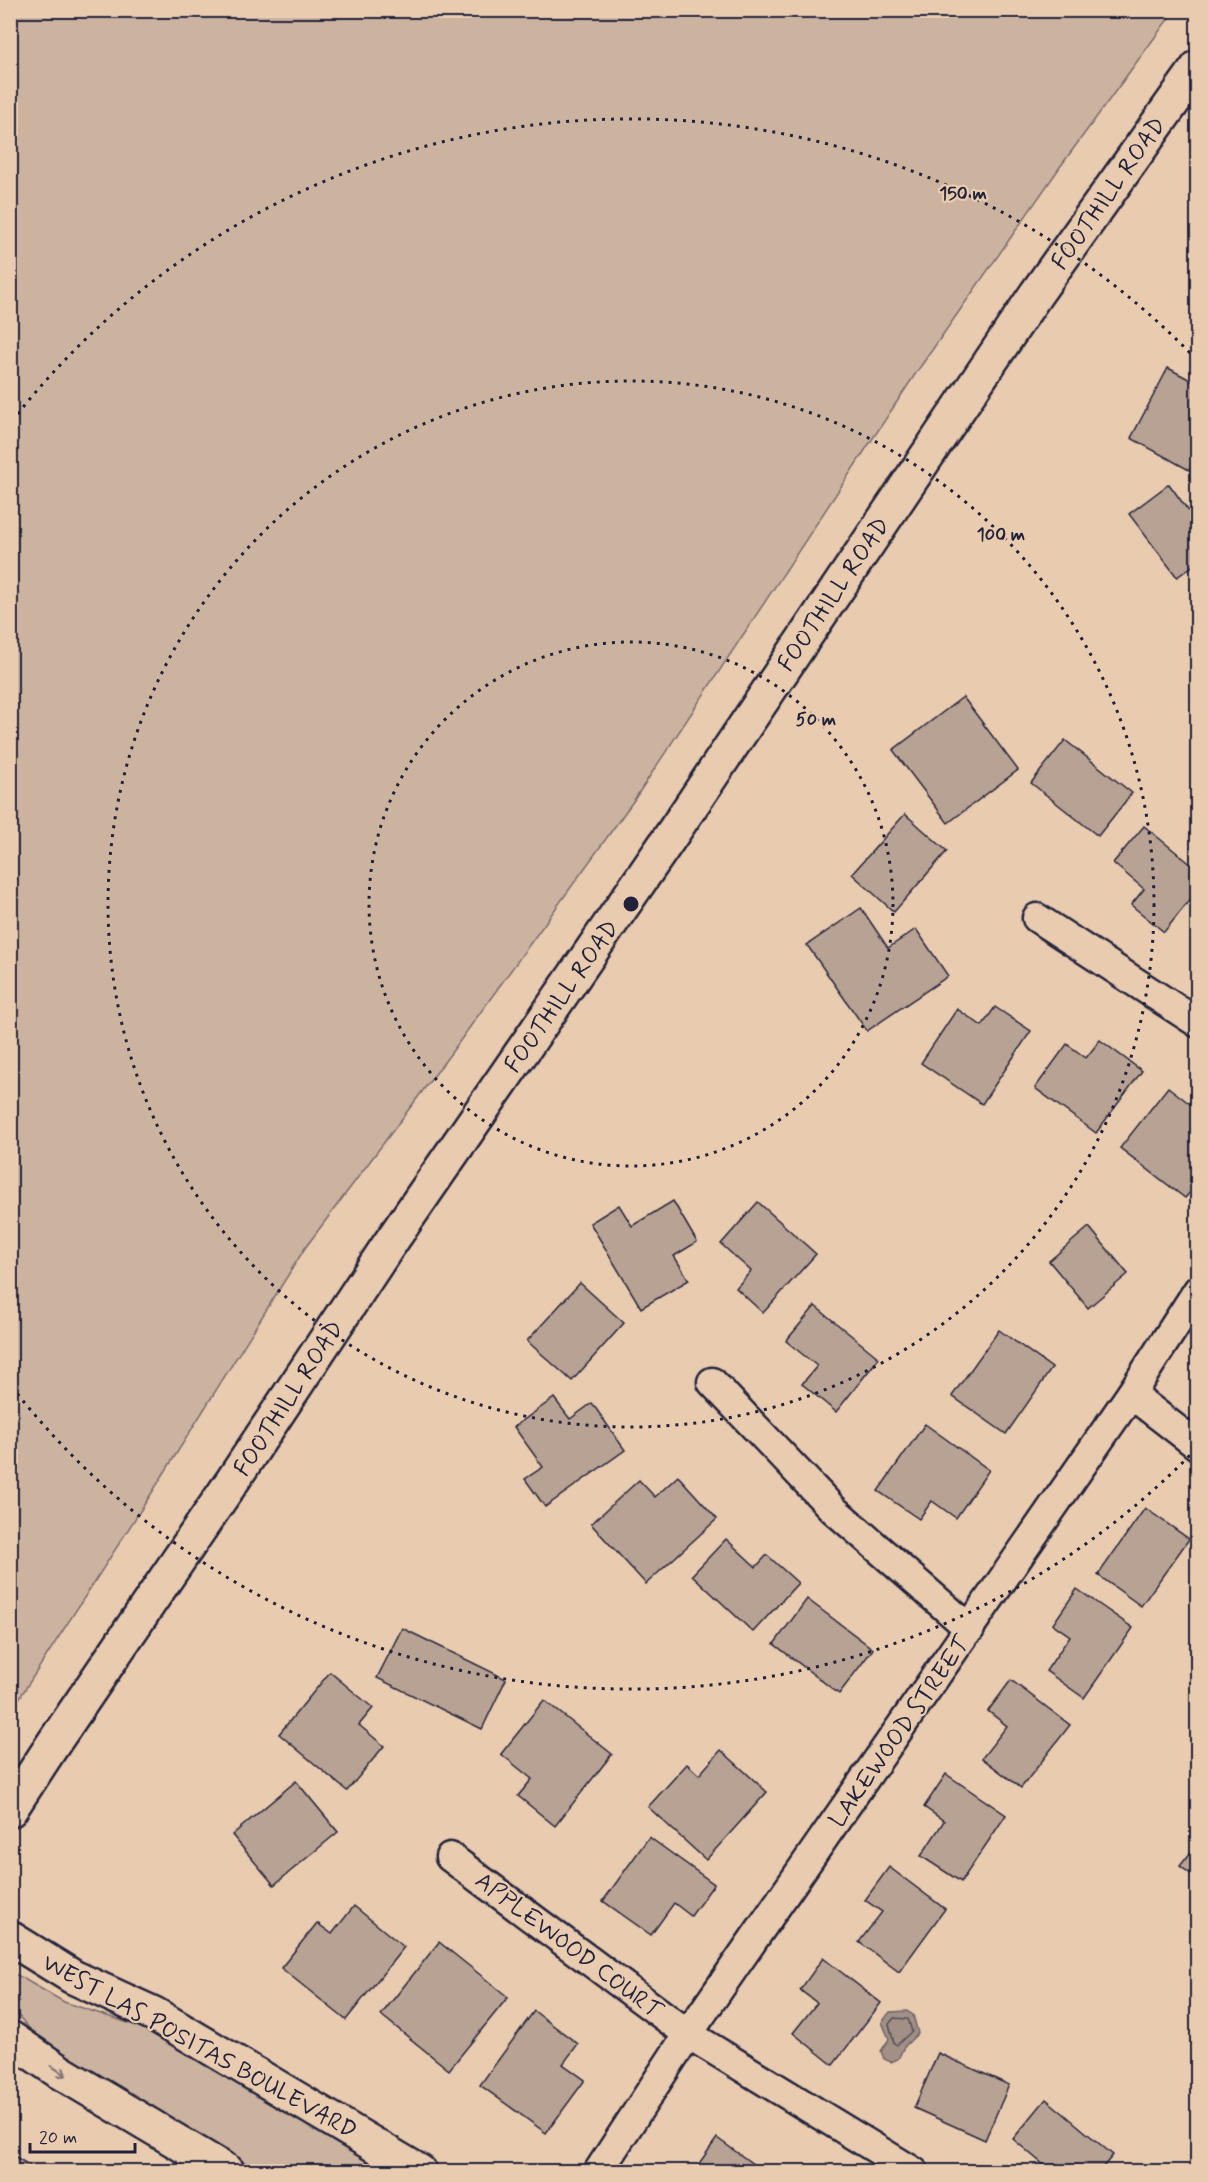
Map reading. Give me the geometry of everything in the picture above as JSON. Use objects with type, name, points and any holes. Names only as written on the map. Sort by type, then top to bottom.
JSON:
[{"type":"main road","name":"FOOTHILL ROAD","points":[[10,1810],[388,1246],[666,843],[1036,294],[1197,66]]},
{"type":"main road","name":"WEST LAS POSITAS BOULEVARD","points":[[10,1938],[73,1977],[154,2014],[420,2172]]},
{"type":"main road","points":[[10,2038],[60,2072],[228,2172]]},
{"type":"street","points":[[1037,918],[1197,1023]]},
{"type":"street","name":"LAKEWOOD STREET","points":[[598,2172],[688,2034],[1131,1394],[1197,1290]]},
{"type":"street","points":[[712,1382],[833,1509],[970,1629]]},
{"type":"street","points":[[1131,1394],[1197,1446]]},
{"type":"street","name":"APPLEWOOD COURT","points":[[450,1857],[688,2034],[914,2172]]},
{"type":"shaded area","points":[[11,10],[1174,11],[1060,167],[916,373],[634,800],[454,1049],[305,1248],[153,1491],[11,1711]]},
{"type":"shaded area","points":[[10,1971],[64,2002],[153,2031],[391,2171],[266,2171],[234,2159],[64,2059],[28,2027],[11,2007]]},
{"type":"water","points":[[907,2011],[913,2015],[918,2033],[904,2047],[898,2059],[891,2062],[884,2059],[881,2051],[889,2039],[882,2022],[890,2012]]},
{"type":"building","points":[[1168,368],[1198,384],[1198,454],[1189,470],[1131,438]]},
{"type":"building","points":[[1169,484],[1195,520],[1198,519],[1198,562],[1177,577],[1129,514]]},
{"type":"building","points":[[963,697],[1018,770],[948,823],[893,750]]},
{"type":"building","points":[[1065,740],[1132,793],[1098,836],[1031,783]]},
{"type":"building","points":[[905,814],[947,851],[894,912],[852,874]]},
{"type":"building","points":[[1144,826],[1198,870],[1198,890],[1164,932],[1131,905],[1144,889],[1113,863]]},
{"type":"building","points":[[861,908],[888,948],[916,929],[948,976],[867,1031],[807,945]]},
{"type":"building","points":[[995,1007],[1031,1031],[982,1104],[921,1063],[957,1009],[982,1026]]},
{"type":"building","points":[[1100,1040],[1142,1071],[1096,1133],[1035,1088],[1067,1044],[1086,1058]]},
{"type":"building","points":[[1168,1087],[1198,1110],[1198,1134],[1192,1140],[1198,1144],[1198,1183],[1185,1198],[1120,1148]]},
{"type":"building","points":[[673,1201],[697,1242],[674,1256],[689,1280],[641,1308],[590,1223],[619,1205],[632,1226]]},
{"type":"building","points":[[758,1202],[816,1254],[763,1313],[736,1288],[751,1271],[721,1244]]},
{"type":"building","points":[[1089,1227],[1128,1274],[1088,1308],[1049,1261]]},
{"type":"building","points":[[580,1283],[624,1323],[572,1381],[527,1341]]},
{"type":"building","points":[[815,1306],[879,1358],[836,1412],[802,1384],[817,1366],[786,1341]]},
{"type":"building","points":[[999,1330],[1052,1368],[1006,1434],[952,1396]]},
{"type":"building","points":[[554,1398],[570,1419],[592,1403],[625,1450],[545,1507],[525,1479],[543,1467],[514,1427]]},
{"type":"building","points":[[925,1424],[989,1470],[956,1518],[932,1501],[919,1519],[878,1491]]},
{"type":"building","points":[[678,1476],[717,1519],[646,1584],[591,1524],[639,1480],[655,1497]]},
{"type":"building","points":[[1145,1508],[1189,1539],[1141,1606],[1098,1575]]},
{"type":"building","points":[[726,1539],[756,1567],[767,1555],[798,1583],[753,1632],[692,1575]]},
{"type":"building","points":[[1077,1589],[1133,1628],[1084,1698],[1046,1671],[1070,1636],[1053,1624]]},
{"type":"building","points":[[807,1599],[873,1649],[839,1694],[774,1644]]},
{"type":"building","points":[[402,1628],[506,1679],[482,1729],[377,1678]]},
{"type":"building","points":[[330,1672],[373,1708],[359,1725],[384,1746],[347,1791],[279,1734]]},
{"type":"building","points":[[1011,1680],[1070,1725],[1021,1788],[982,1758],[1007,1726],[988,1711]]},
{"type":"building","points":[[544,1700],[612,1754],[555,1826],[518,1796],[532,1779],[501,1754]]},
{"type":"building","points":[[721,1750],[767,1792],[706,1860],[648,1807],[687,1764],[699,1775]]},
{"type":"building","points":[[946,1774],[1006,1815],[961,1882],[921,1856],[944,1821],[924,1807]]},
{"type":"building","points":[[296,1781],[338,1832],[274,1885],[232,1835]]},
{"type":"building","points":[[649,1837],[714,1884],[691,1916],[674,1903],[651,1935],[603,1901]]},
{"type":"building","points":[[1198,1843],[1198,1879],[1180,1866]]},
{"type":"building","points":[[889,1867],[945,1909],[899,1972],[859,1942],[882,1912],[865,1900]]},
{"type":"building","points":[[354,1906],[404,1947],[346,2020],[281,1968],[317,1923],[332,1934]]},
{"type":"building","points":[[439,1942],[508,1997],[449,2070],[381,2015]]},
{"type":"building","points":[[823,1958],[881,2003],[833,2065],[793,2033],[817,2003],[800,1990]]},
{"type":"building","points":[[534,2011],[578,2044],[563,2064],[585,2080],[546,2133],[480,2085]]},
{"type":"building","points":[[938,2053],[1009,2085],[985,2140],[914,2108]]},
{"type":"building","points":[[1046,2099],[1113,2155],[1099,2172],[1052,2172],[1013,2139]]},
{"type":"building","points":[[717,2138],[764,2172],[693,2172]]},
{"type":"building","points":[[11,2154],[40,2172],[10,2172]]}]
